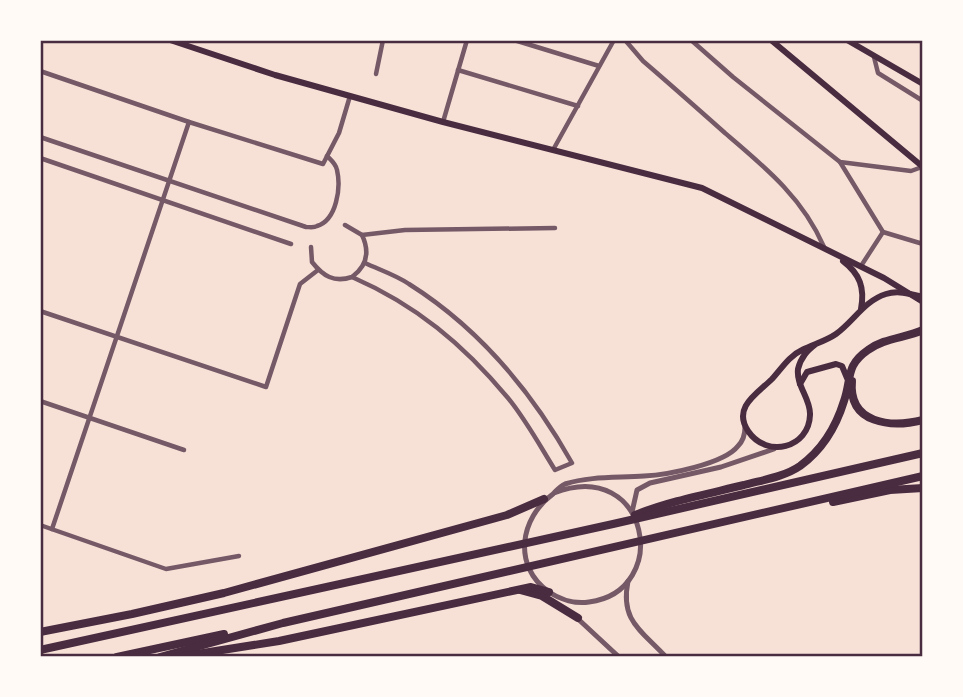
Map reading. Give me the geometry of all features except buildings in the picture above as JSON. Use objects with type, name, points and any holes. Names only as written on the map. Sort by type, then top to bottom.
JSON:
[{"type":"highway","points":[[613,524],[660,505],[773,478],[797,468],[820,450],[832,430],[845,399],[851,367],[878,342],[923,330]]},
{"type":"highway","points":[[907,336],[923,338]]},
{"type":"highway","points":[[867,350],[851,383],[852,397],[858,407],[880,423],[894,425],[923,420]]},
{"type":"highway","points":[[40,650],[923,453]]},
{"type":"highway","points":[[160,657],[283,623],[923,476]]},
{"type":"highway","points":[[764,513],[890,491],[923,488]]},
{"type":"highway","points":[[40,632],[224,593],[507,515],[544,499]]},
{"type":"highway","points":[[178,657],[279,641],[518,589],[531,587],[549,592]]},
{"type":"highway","points":[[518,589],[542,596],[578,618]]},
{"type":"highway","points":[[117,657],[194,639],[283,623]]},
{"type":"main road","points":[[170,40],[275,75],[443,122],[702,188],[861,266],[923,302]]},
{"type":"main road","points":[[771,40],[923,167]]},
{"type":"main road","points":[[847,40],[923,84]]},
{"type":"main road","points":[[834,254],[855,270],[863,286],[860,311]]},
{"type":"main road","points":[[816,344],[802,357],[798,375],[810,407],[810,420],[804,432],[796,441],[774,449],[753,438],[746,427],[746,407],[751,397],[769,382],[788,359],[802,350],[834,336],[869,302],[889,293],[909,293],[923,297]]},
{"type":"main road","points":[[800,384],[807,372],[836,364],[842,366],[847,378]]},
{"type":"street","points":[[376,74],[383,40]]},
{"type":"street","points":[[443,122],[467,40]]},
{"type":"street","points":[[514,40],[599,66]]},
{"type":"street","points":[[553,151],[614,40]]},
{"type":"street","points":[[625,40],[643,61],[772,173],[800,204],[814,225],[824,249]]},
{"type":"street","points":[[691,40],[840,162],[883,232],[923,244]]},
{"type":"street","points":[[874,56],[878,73],[923,101]]},
{"type":"street","points":[[458,70],[578,106]]},
{"type":"street","points":[[40,81],[42,72],[323,164],[339,133],[350,96]]},
{"type":"street","points":[[52,529],[189,122]]},
{"type":"street","points":[[40,136],[306,227],[318,226],[330,218],[335,204],[337,166],[327,156]]},
{"type":"street","points":[[40,158],[291,244]]},
{"type":"street","points":[[840,162],[911,171],[923,167]]},
{"type":"street","points":[[345,225],[362,235],[405,230],[555,228]]},
{"type":"street","points":[[861,266],[883,232]]},
{"type":"street","points":[[311,247],[312,262],[318,270],[333,279],[343,280],[352,277],[365,263],[368,253],[362,235]]},
{"type":"street","points":[[352,277],[387,292],[423,315],[472,358],[510,400],[555,470],[572,463],[552,428],[501,361],[459,319],[407,282],[365,263]]},
{"type":"street","points":[[40,311],[266,387],[300,284],[318,270]]},
{"type":"street","points":[[40,401],[184,450]]},
{"type":"street","points":[[554,493],[561,485],[584,479],[650,476],[705,464],[724,457],[737,448],[744,437],[746,427]]},
{"type":"street","points":[[630,510],[637,490],[650,483],[720,467],[774,449]]},
{"type":"street","points":[[619,657],[536,580],[527,564],[524,547],[526,529],[533,513],[544,499],[570,486],[588,485],[605,489],[630,510],[639,529],[641,547],[637,565],[628,582],[625,608],[631,620],[666,657]]},
{"type":"street","points":[[40,525],[166,569],[239,556]]},
{"type":"street","points":[[549,592],[564,600],[581,603],[599,601],[628,582]]}]
